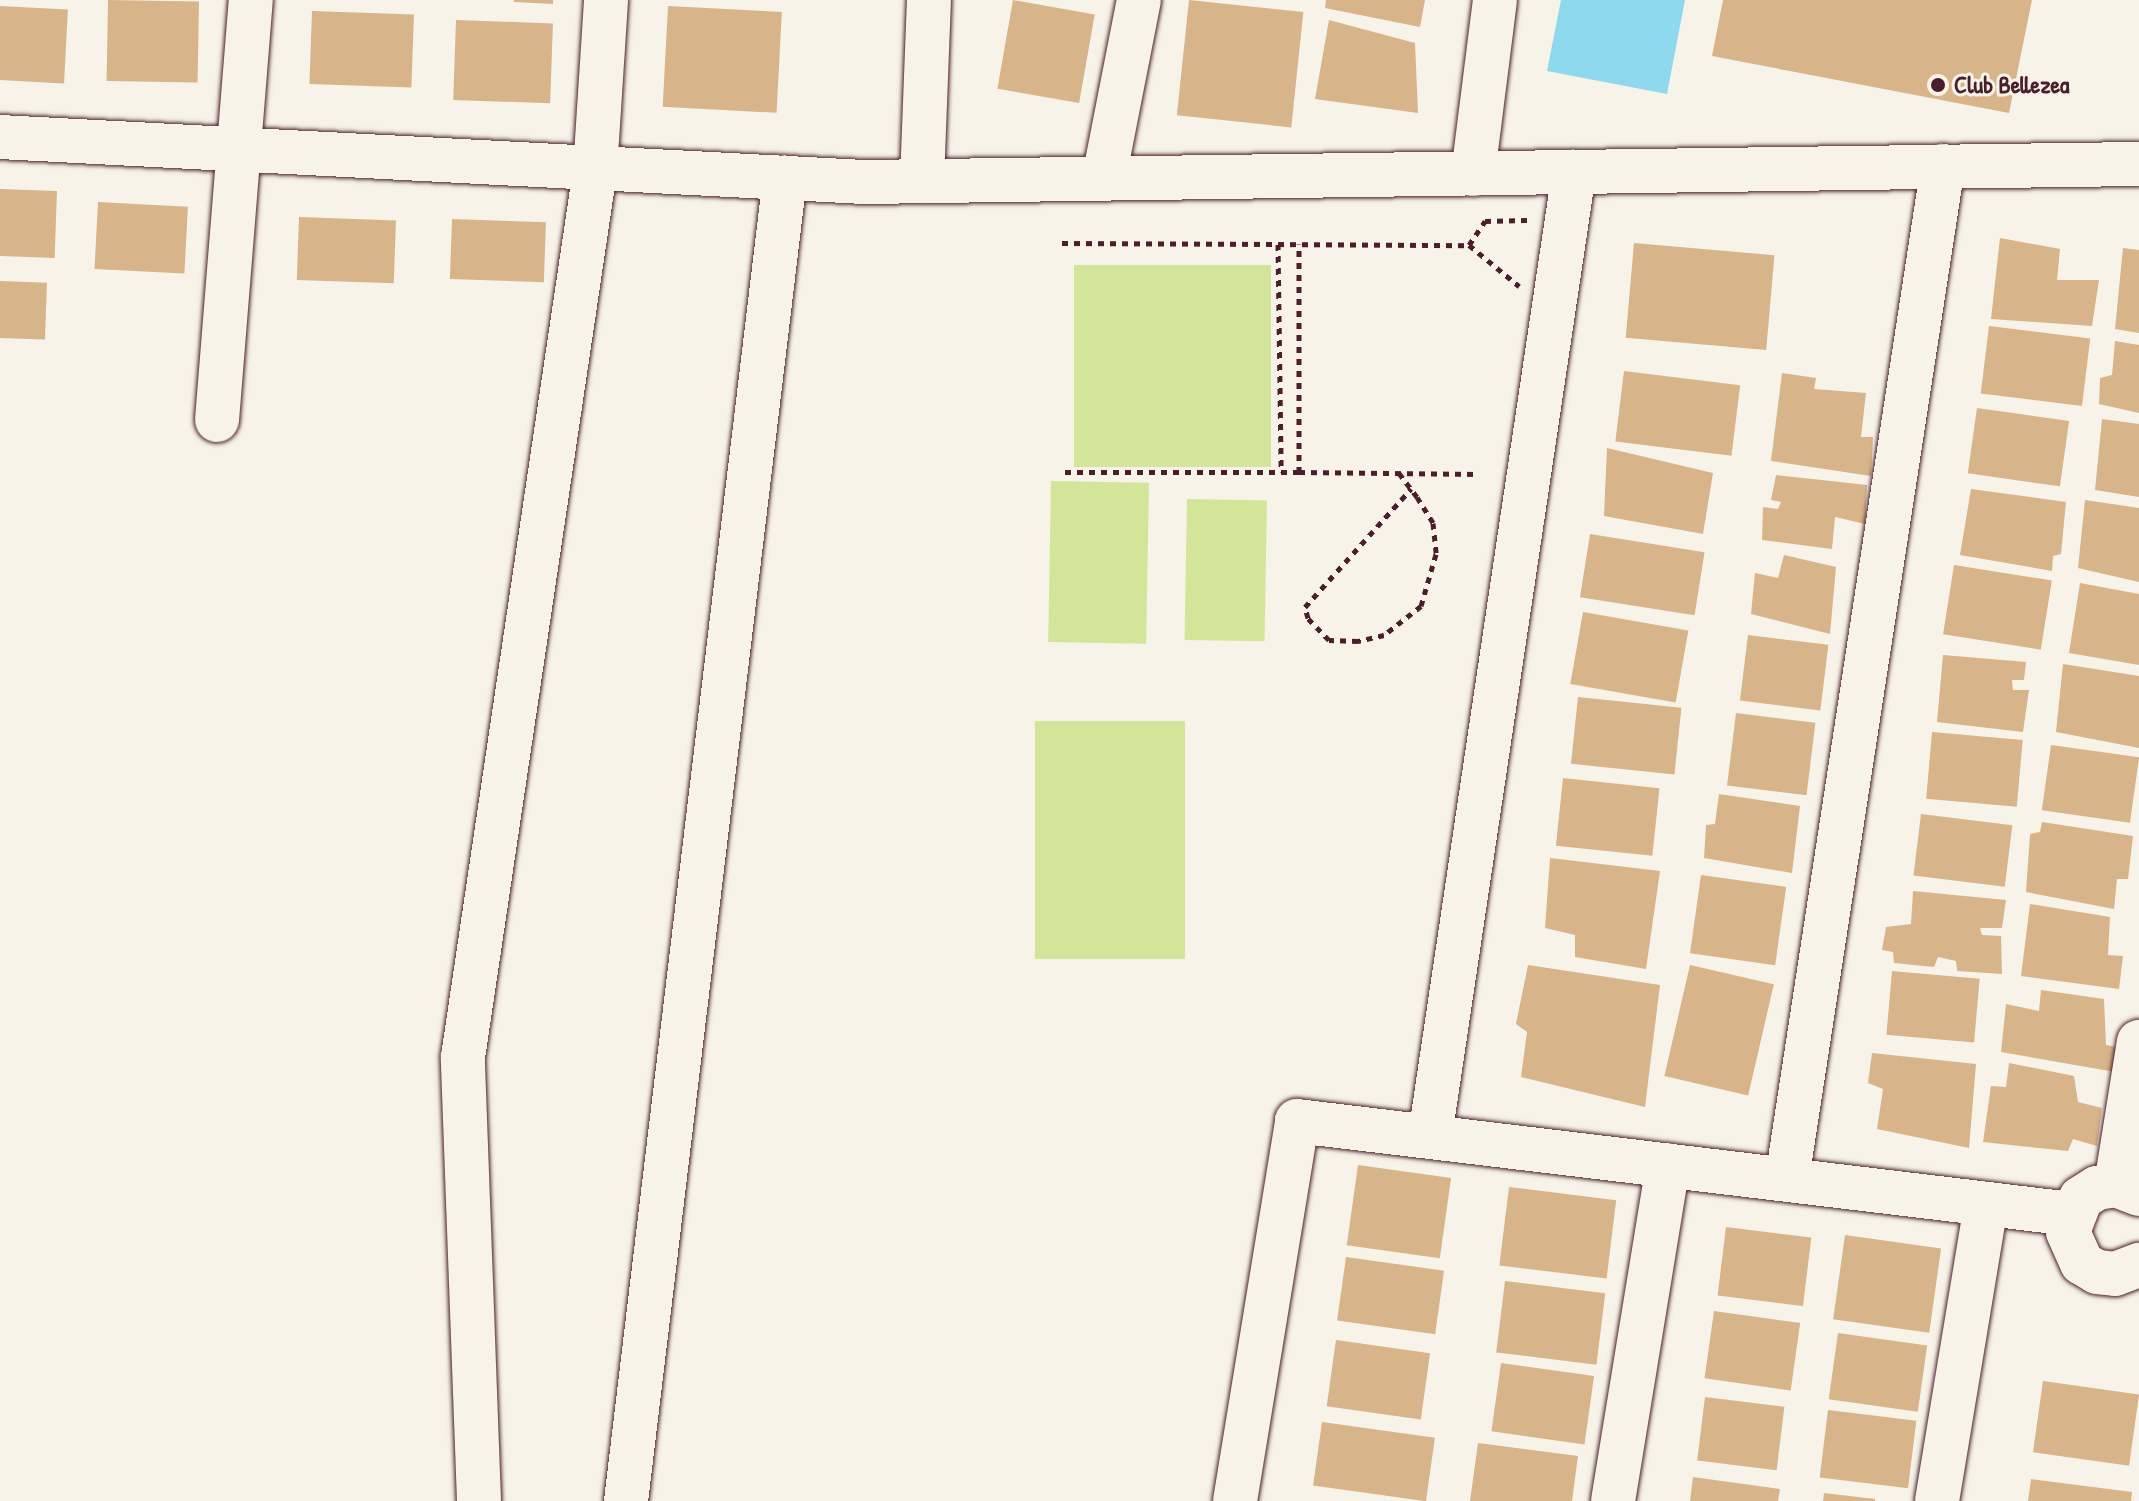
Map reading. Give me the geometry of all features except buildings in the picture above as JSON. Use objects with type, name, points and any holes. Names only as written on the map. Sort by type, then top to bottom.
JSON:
[{"type":"street","points":[[217,420],[251,0]]},
{"type":"street","points":[[479,1501],[463,1057],[595,171],[606,0]]},
{"type":"street","points":[[922,181],[929,0]]},
{"type":"street","points":[[1104,178],[1139,0]]},
{"type":"street","points":[[1473,174],[1495,0]]},
{"type":"street","points":[[0,137],[595,171],[922,181],[2139,164]]},
{"type":"street","points":[[1787,1179],[1943,166]]},
{"type":"street","points":[[1430,1136],[1574,172]]},
{"type":"street","points":[[626,1501],[785,178]]},
{"type":"street","points":[[2139,1042],[2128,1190],[2097,1188],[2071,1214],[2068,1232],[2082,1263],[2115,1274],[2139,1265]]},
{"type":"street","points":[[1235,1501],[1297,1121],[2071,1214]]},
{"type":"street","points":[[1613,1501],[1668,1165]]},
{"type":"street","points":[[1937,1501],[1986,1204]]},
{"type":"path","points":[[1469,245],[1485,221],[1567,219]]},
{"type":"path","points":[[1062,243],[1469,245],[1553,313]]},
{"type":"path","points":[[1278,244],[1281,472]]},
{"type":"path","points":[[1299,244],[1299,472]]},
{"type":"path","points":[[1065,472],[1479,474]]},
{"type":"path","points":[[1399,473],[1411,489],[1433,523],[1436,554],[1421,606],[1384,635],[1358,641],[1329,640],[1308,618],[1305,607],[1411,489]]},
{"type":"green space","points":[[1074,265],[1271,265],[1271,467],[1074,467]]},
{"type":"green space","points":[[1051,481],[1149,483],[1146,644],[1048,642]]},
{"type":"green space","points":[[1187,499],[1267,500],[1265,641],[1185,640]]},
{"type":"green space","points":[[1035,721],[1185,721],[1185,959],[1035,959]]},
{"type":"water","points":[[1561,0],[1685,0],[1667,94],[1547,71]]},
{"type":"place","name":"Club Bellezea","points":[[1938,85]]}]
